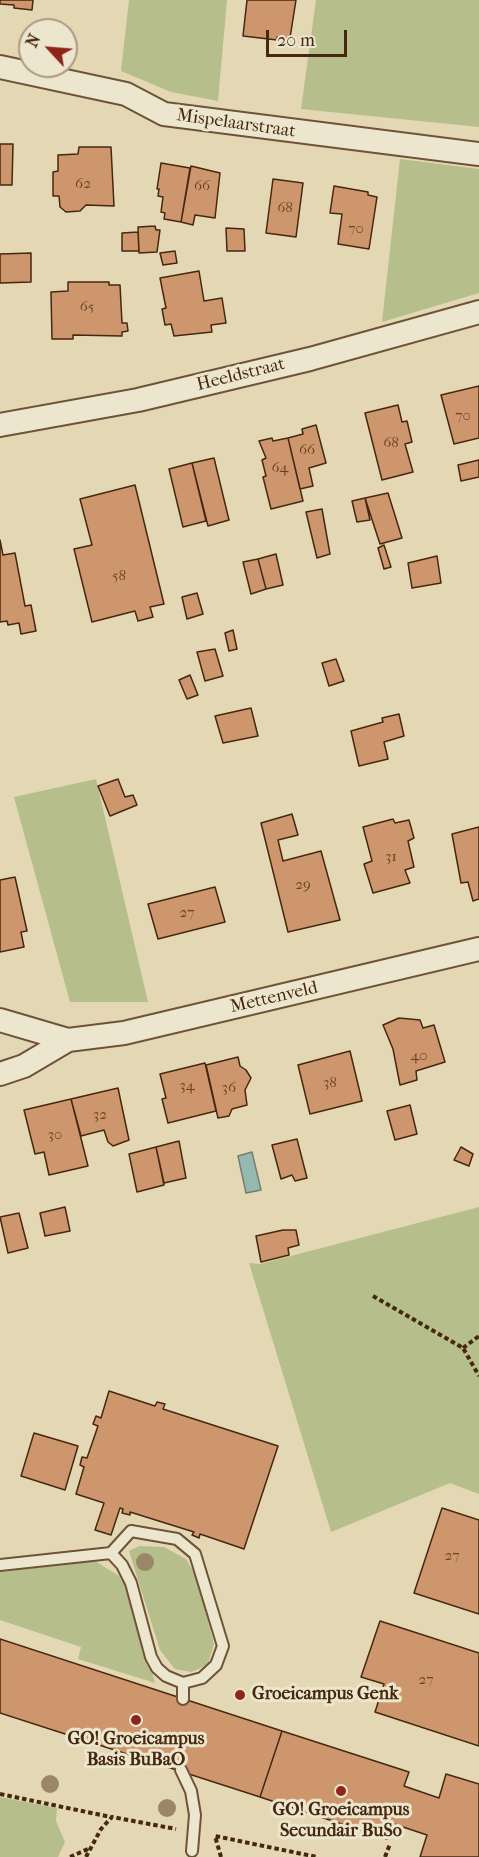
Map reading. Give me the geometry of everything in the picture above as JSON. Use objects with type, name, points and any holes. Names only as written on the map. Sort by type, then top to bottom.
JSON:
[{"type":"street","name":"Mispelaarstraat","points":[[0,67],[126,94],[164,114],[479,154]]},
{"type":"street","name":"Heeldstraat","points":[[0,425],[150,398],[310,359],[479,312]]},
{"type":"street","name":"Mettenveld","points":[[0,1074],[24,1066],[68,1040],[124,1033],[479,949]]},
{"type":"street","name":"Mettenveld","points":[[0,1020],[68,1040]]},
{"type":"lane","points":[[0,1565],[111,1553],[131,1531],[177,1539],[195,1554],[222,1646],[216,1665],[210,1672],[183,1683],[166,1676],[154,1662],[131,1583],[122,1565],[111,1553]]},
{"type":"lane","points":[[183,1683],[183,1699]]},
{"type":"lane","points":[[181,1770],[192,1791],[195,1815],[192,1851]]},
{"type":"path","points":[[373,1296],[464,1348],[479,1376]]},
{"type":"path","points":[[464,1348],[479,1336]]},
{"type":"path","points":[[0,1794],[183,1830]]},
{"type":"path","points":[[86,1857],[89,1848],[112,1817]]},
{"type":"path","points":[[221,1857],[215,1836],[317,1857]]},
{"type":"path","points":[[385,1857],[390,1844]]},
{"type":"path","points":[[70,1857],[89,1848]]},
{"type":"green space","points":[[129,0],[227,0],[218,101],[171,92],[121,71]]},
{"type":"green space","points":[[316,0],[479,0],[479,127],[301,109]]},
{"type":"green space","points":[[400,159],[479,169],[479,293],[382,322]]},
{"type":"green space","points":[[96,779],[148,1002],[70,1002],[14,797]]},
{"type":"green space","points":[[479,1207],[479,1494],[450,1483],[331,1532],[249,1263],[260,1264]]},
{"type":"green space","points":[[139,1546],[164,1547],[186,1559],[196,1576],[214,1644],[208,1664],[199,1669],[191,1672],[175,1669],[160,1650],[129,1551]]},
{"type":"green space","points":[[95,1561],[119,1576],[131,1596],[155,1683],[78,1659],[81,1647],[0,1620],[0,1572]]},
{"type":"green space","points":[[0,1797],[57,1808],[56,1821],[65,1842],[58,1857],[0,1857]]},
{"type":"water","points":[[252,1152],[261,1190],[246,1193],[238,1156]]},
{"type":"building","points":[[0,0],[33,0],[32,10],[0,4]]},
{"type":"building","points":[[247,0],[296,0],[290,38],[277,37],[277,40],[243,36]]},
{"type":"building","points":[[0,144],[13,144],[12,185],[0,185]]},
{"type":"building","points":[[79,147],[111,147],[114,206],[86,205],[80,211],[66,212],[60,207],[59,196],[53,196],[53,172],[58,171],[58,155],[78,154]]},
{"type":"building","points":[[161,163],[190,168],[181,222],[164,219],[165,213],[161,212],[163,197],[158,196],[159,189],[157,189]]},
{"type":"building","points":[[191,166],[220,173],[215,218],[195,215],[193,225],[181,222]]},
{"type":"building","points":[[273,179],[303,183],[296,237],[266,233]]},
{"type":"building","points":[[334,186],[368,192],[368,195],[377,197],[369,249],[338,244],[342,214],[330,213]]},
{"type":"building","points":[[155,226],[156,230],[160,230],[157,252],[139,253],[138,227]]},
{"type":"building","points":[[226,228],[244,229],[245,251],[227,251]]},
{"type":"building","points":[[138,232],[139,251],[122,251],[122,233]]},
{"type":"building","points":[[175,251],[177,263],[163,265],[160,253]]},
{"type":"building","points":[[31,253],[31,282],[0,283],[0,254]]},
{"type":"building","points":[[199,271],[204,301],[222,298],[226,323],[211,325],[212,332],[174,336],[171,324],[165,325],[162,309],[166,308],[160,278]]},
{"type":"building","points":[[68,282],[109,282],[109,285],[120,285],[122,323],[127,323],[128,331],[122,332],[122,336],[73,335],[73,339],[52,339],[51,292],[68,291]]},
{"type":"building","points":[[479,386],[479,438],[454,444],[441,395]]},
{"type":"building","points":[[398,405],[402,422],[407,421],[412,442],[405,444],[413,472],[382,480],[365,413]]},
{"type":"building","points":[[316,425],[326,463],[309,468],[313,486],[300,489],[288,438],[303,434],[302,429]]},
{"type":"building","points":[[272,438],[273,441],[288,438],[303,501],[271,509],[263,477],[266,476],[262,460],[266,458],[259,441]]},
{"type":"building","points":[[214,458],[229,520],[208,526],[192,463]]},
{"type":"building","points":[[479,460],[479,477],[461,481],[458,465]]},
{"type":"building","points":[[192,463],[206,521],[183,527],[169,469]]},
{"type":"building","points":[[135,485],[164,604],[150,607],[153,617],[138,621],[135,611],[92,622],[74,549],[92,545],[80,499]]},
{"type":"building","points":[[388,493],[402,538],[380,544],[365,498]]},
{"type":"building","points":[[365,498],[370,520],[357,522],[352,501]]},
{"type":"building","points":[[322,509],[330,554],[317,558],[306,512]]},
{"type":"building","points":[[0,540],[3,555],[15,553],[25,606],[31,605],[36,631],[21,634],[19,623],[8,625],[7,621],[0,622]]},
{"type":"building","points":[[384,545],[391,567],[384,569],[378,548]]},
{"type":"building","points":[[276,554],[283,585],[266,589],[258,559]]},
{"type":"building","points":[[437,556],[441,583],[412,588],[408,563]]},
{"type":"building","points":[[258,559],[266,589],[251,594],[243,562]]},
{"type":"building","points":[[197,593],[203,614],[187,619],[182,597]]},
{"type":"building","points":[[233,630],[237,649],[229,651],[225,633]]},
{"type":"building","points":[[215,649],[223,676],[205,681],[197,652]]},
{"type":"building","points":[[336,659],[344,681],[329,686],[322,663]]},
{"type":"building","points":[[190,675],[198,695],[187,699],[179,680]]},
{"type":"building","points":[[251,708],[258,736],[223,743],[215,716]]},
{"type":"building","points":[[399,714],[404,736],[384,742],[388,759],[359,766],[351,731],[383,722],[382,718]]},
{"type":"building","points":[[118,779],[125,797],[133,795],[137,805],[110,816],[98,786]]},
{"type":"building","points":[[292,814],[298,835],[278,840],[283,861],[321,851],[340,920],[288,932],[261,823]]},
{"type":"building","points":[[393,819],[395,823],[409,820],[414,838],[408,841],[414,867],[405,870],[410,883],[373,893],[364,864],[372,861],[363,827]]},
{"type":"building","points":[[479,827],[479,899],[473,901],[468,882],[461,883],[452,834]]},
{"type":"building","points":[[15,877],[27,931],[21,932],[24,947],[0,952],[0,880]]},
{"type":"building","points":[[215,887],[225,922],[158,939],[148,904]]},
{"type":"building","points":[[399,1018],[420,1020],[423,1028],[434,1025],[445,1062],[416,1071],[417,1080],[400,1085],[393,1049],[383,1025]]},
{"type":"building","points":[[350,1051],[362,1101],[310,1114],[298,1065]]},
{"type":"building","points":[[238,1057],[240,1066],[251,1078],[245,1090],[247,1105],[232,1109],[229,1116],[218,1118],[206,1065]]},
{"type":"building","points":[[205,1063],[216,1111],[168,1123],[162,1099],[166,1098],[160,1074]]},
{"type":"building","points":[[118,1088],[129,1140],[113,1146],[108,1142],[104,1130],[81,1136],[71,1099]]},
{"type":"building","points":[[71,1099],[88,1166],[49,1175],[44,1152],[35,1154],[24,1110]]},
{"type":"building","points":[[410,1105],[417,1134],[395,1140],[387,1111]]},
{"type":"building","points":[[297,1139],[307,1178],[295,1181],[292,1175],[281,1179],[272,1145]]},
{"type":"building","points":[[179,1141],[186,1178],[164,1183],[156,1147]]},
{"type":"building","points":[[156,1147],[164,1185],[137,1192],[129,1154]]},
{"type":"building","points":[[461,1147],[473,1154],[469,1166],[454,1160]]},
{"type":"building","points":[[65,1207],[70,1231],[45,1236],[40,1213]]},
{"type":"building","points":[[19,1213],[28,1248],[8,1253],[0,1217]]},
{"type":"building","points":[[283,1230],[296,1230],[299,1245],[288,1248],[289,1255],[261,1262],[256,1236]]},
{"type":"building","points":[[109,1391],[155,1406],[157,1402],[165,1404],[163,1409],[278,1446],[244,1549],[200,1534],[199,1538],[192,1535],[194,1532],[130,1512],[130,1515],[122,1513],[123,1509],[120,1508],[111,1535],[95,1530],[104,1503],[76,1494],[84,1467],[80,1465],[82,1457],[87,1458],[98,1426],[93,1424],[96,1416],[101,1418]]},
{"type":"building","points":[[34,1433],[78,1446],[65,1490],[21,1476]]},
{"type":"building","points":[[442,1508],[479,1520],[479,1614],[414,1593]]},
{"type":"building","points":[[380,1621],[479,1653],[479,1746],[375,1712],[384,1684],[361,1677]]},
{"type":"building","name":"GO! Groeicampus Basis BuBaO","points":[[0,1639],[282,1731],[260,1797],[0,1713]]},
{"type":"building","name":"GO! Groeicampus Secundair BuSo","points":[[282,1731],[409,1772],[404,1786],[439,1798],[446,1774],[479,1784],[479,1857],[420,1857],[427,1835],[391,1823],[387,1839],[260,1797]]},
{"type":"place","name":"Groeicampus Genk","points":[[240,1695]]},
{"type":"place","name":"GO! Groeicampus Basis BuBaO","points":[[136,1720]]},
{"type":"place","name":"GO! Groeicampus Secundair BuSo","points":[[341,1791]]}]
